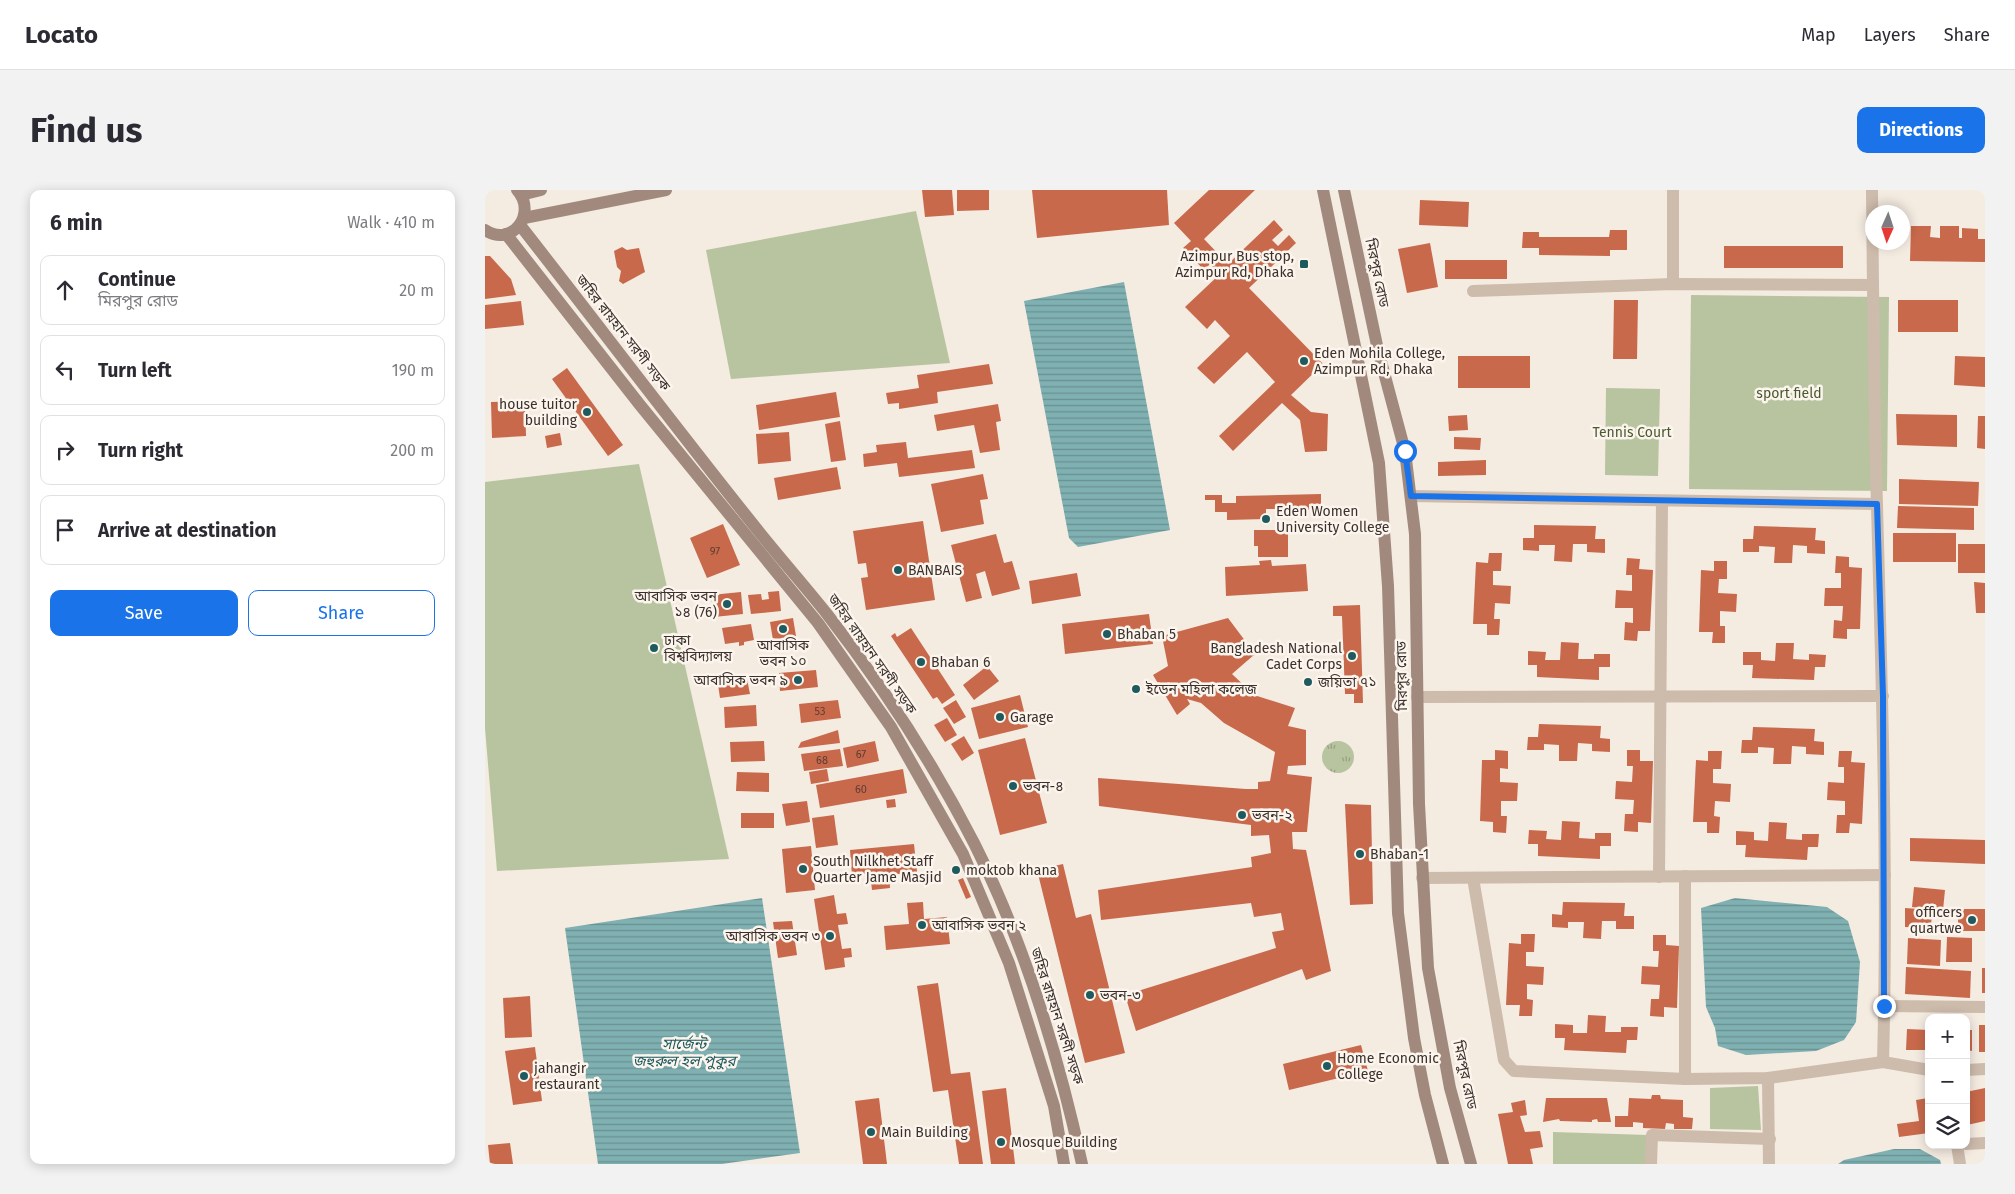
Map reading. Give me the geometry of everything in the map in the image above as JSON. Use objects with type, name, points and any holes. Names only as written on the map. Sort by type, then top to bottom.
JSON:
[{"type":"main road","points":[[522,222],[526,210],[519,192],[541,190]]},
{"type":"main road","points":[[485,230],[498,235],[506,234],[522,222],[666,190]]},
{"type":"main road","name":"মিরপুর রোড","points":[[1323,190],[1379,463],[1388,586],[1398,913],[1414,1038],[1425,1095],[1443,1164]]},
{"type":"main road","name":"মিরপুর রোড","points":[[1344,190],[1378,350],[1405,451],[1411,496],[1415,534],[1422,878],[1428,968],[1450,1088],[1471,1164]]},
{"type":"main road","name":"জহির রায়হান সরণী সড়ক","points":[[522,222],[757,528],[828,616],[900,719],[951,803],[973,843],[1000,900],[1041,1008],[1068,1100],[1082,1164]]},
{"type":"main road","points":[[506,234],[641,405],[818,623],[891,728],[963,854],[1009,963],[1054,1106],[1064,1164]]},
{"type":"street","points":[[1673,190],[1673,284]]},
{"type":"street","points":[[1872,191],[1877,504],[1883,696],[1885,875],[1883,1062]]},
{"type":"street","points":[[1473,291],[1673,284],[1873,285]]},
{"type":"street","points":[[1411,496],[1877,504]]},
{"type":"street","points":[[1659,877],[1662,500]]},
{"type":"street","points":[[1417,697],[1883,696]]},
{"type":"street","points":[[1422,878],[1885,875]]},
{"type":"street","points":[[1685,876],[1685,1079]]},
{"type":"street","points":[[1473,878],[1504,1060],[1508,1067],[1514,1071],[1685,1079],[1768,1078],[1883,1062],[1925,1069]]},
{"type":"street","points":[[1884,1006],[1985,1008]]},
{"type":"street","points":[[1970,1070],[1985,1069]]},
{"type":"street","points":[[1768,1078],[1769,1164]]},
{"type":"street","points":[[1651,1164],[1653,1135],[1769,1139]]},
{"type":"street","points":[[1970,1144],[1985,1143]]},
{"type":"street","points":[[1957,1149],[1959,1164]]},
{"type":"green space","points":[[916,211],[950,363],[731,379],[706,250]]},
{"type":"green space","name":"sport field","points":[[1691,295],[1889,297],[1887,491],[1689,489]]},
{"type":"green space","name":"Tennis Court","points":[[1606,388],[1660,389],[1658,476],[1605,475]]},
{"type":"green space","points":[[639,464],[729,859],[497,871],[485,728],[485,482]]},
{"type":"green space","points":[[1338,741],[1344,742],[1349,746],[1353,751],[1353,763],[1349,768],[1344,772],[1338,773],[1332,772],[1327,768],[1323,763],[1322,757],[1323,751],[1327,746],[1332,742]]},
{"type":"green space","points":[[1758,1086],[1761,1130],[1710,1129],[1710,1088]]},
{"type":"green space","points":[[1553,1132],[1648,1135],[1646,1164],[1553,1164]]},
{"type":"water","points":[[1124,282],[1170,530],[1078,547],[1069,538],[1024,301]]},
{"type":"water","name":"সার্জেন্ট জহুরুল হল পুকুর","points":[[762,898],[800,1153],[722,1164],[598,1164],[565,928]]},
{"type":"water","points":[[1735,898],[1827,907],[1848,921],[1860,962],[1856,1022],[1844,1040],[1816,1051],[1746,1055],[1718,1046],[1715,1028],[1706,1007],[1701,908]]},
{"type":"water","points":[[1894,1149],[1920,1149],[1940,1160],[1941,1164],[1838,1164],[1844,1160]]},
{"type":"building","points":[[922,190],[952,190],[954,215],[925,217]]},
{"type":"building","points":[[957,190],[989,190],[989,210],[957,211]]},
{"type":"building","points":[[1032,190],[1167,190],[1169,225],[1037,238]]},
{"type":"building","points":[[1209,190],[1255,190],[1204,239],[1228,264],[1274,220],[1283,230],[1272,240],[1278,246],[1289,235],[1296,243],[1249,288],[1323,364],[1291,395],[1311,412],[1328,414],[1327,451],[1305,452],[1300,420],[1282,403],[1233,451],[1219,436],[1275,382],[1247,352],[1214,384],[1197,368],[1230,336],[1215,320],[1207,329],[1185,307],[1220,274],[1210,264],[1204,270],[1183,248],[1191,241],[1174,223]]},
{"type":"building","points":[[1420,200],[1469,202],[1468,227],[1419,225]]},
{"type":"building","points":[[1911,226],[1931,226],[1930,237],[1940,238],[1940,226],[1959,226],[1959,238],[1962,238],[1962,228],[1978,229],[1978,239],[1985,239],[1985,262],[1910,261]]},
{"type":"building","points":[[1610,230],[1627,230],[1627,250],[1610,250],[1610,256],[1539,255],[1539,248],[1522,248],[1523,232],[1539,232],[1539,237],[1609,237]]},
{"type":"building","points":[[1430,243],[1438,287],[1407,293],[1398,249]]},
{"type":"building","points":[[1724,246],[1843,246],[1843,268],[1724,268]]},
{"type":"building","points":[[622,247],[627,250],[639,248],[645,272],[623,284],[619,281],[621,271],[617,267],[614,251]]},
{"type":"building","points":[[485,256],[490,256],[511,279],[516,295],[485,299]]},
{"type":"building","points":[[1445,260],[1507,260],[1507,279],[1445,279]]},
{"type":"building","points":[[1614,300],[1638,300],[1637,359],[1613,359]]},
{"type":"building","points":[[1898,300],[1958,300],[1958,332],[1898,332]]},
{"type":"building","points":[[521,301],[524,325],[485,329],[485,305]]},
{"type":"building","points":[[1458,356],[1530,356],[1530,388],[1458,388]]},
{"type":"building","points":[[1955,356],[1985,357],[1985,387],[1954,385]]},
{"type":"building","points":[[989,364],[993,384],[937,392],[938,403],[899,409],[899,403],[888,404],[886,393],[919,388],[917,375]]},
{"type":"building","name":"house tuitor building","points":[[567,368],[623,445],[608,456],[552,379]]},
{"type":"building","points":[[836,392],[840,417],[759,430],[756,405]]},
{"type":"building","points":[[525,401],[526,436],[492,438],[491,402]]},
{"type":"building","points":[[998,404],[1001,421],[996,422],[1000,450],[980,453],[974,425],[937,431],[934,415]]},
{"type":"building","points":[[1896,414],[1957,415],[1957,447],[1897,445]]},
{"type":"building","points":[[1467,415],[1468,430],[1449,431],[1448,416]]},
{"type":"building","points":[[1978,416],[1985,416],[1985,449],[1977,448]]},
{"type":"building","points":[[840,421],[846,460],[831,462],[825,424]]},
{"type":"building","points":[[789,432],[791,461],[758,464],[756,434]]},
{"type":"building","points":[[560,433],[562,445],[547,448],[545,436]]},
{"type":"building","points":[[1454,437],[1481,438],[1480,450],[1454,449]]},
{"type":"building","points":[[906,442],[908,458],[972,450],[975,468],[899,477],[897,463],[864,467],[863,454],[877,452],[876,445]]},
{"type":"building","points":[[1486,460],[1486,475],[1438,476],[1438,462]]},
{"type":"building","points":[[837,467],[841,489],[778,500],[774,478]]},
{"type":"building","points":[[983,474],[988,499],[980,500],[984,524],[941,532],[931,484]]},
{"type":"building","points":[[1899,479],[1979,482],[1978,506],[1899,504]]},
{"type":"building","points":[[1321,494],[1321,504],[1309,504],[1309,510],[1299,510],[1299,516],[1284,516],[1284,509],[1266,509],[1266,519],[1227,520],[1227,512],[1215,512],[1215,500],[1205,500],[1205,495],[1222,495],[1222,503],[1236,503],[1236,496]]},
{"type":"building","points":[[1898,506],[1974,508],[1974,530],[1897,528]]},
{"type":"building","name":"BANBAIS","points":[[923,521],[935,600],[866,610],[861,578],[868,577],[866,563],[858,564],[853,531]]},
{"type":"building","points":[[723,524],[740,565],[707,578],[690,538]]},
{"type":"building","points":[[1534,525],[1596,526],[1595,539],[1605,539],[1605,553],[1587,552],[1587,544],[1573,544],[1572,562],[1554,561],[1555,545],[1539,545],[1539,551],[1523,550],[1523,538],[1534,538]]},
{"type":"building","points":[[1754,526],[1816,528],[1815,540],[1825,541],[1825,554],[1807,553],[1807,546],[1793,545],[1792,563],[1774,563],[1775,547],[1759,546],[1759,552],[1743,552],[1743,539],[1753,539]]},
{"type":"building","points":[[1254,530],[1288,530],[1288,557],[1258,557],[1258,546],[1254,546]]},
{"type":"building","points":[[1893,533],[1956,533],[1956,562],[1893,562]]},
{"type":"building","points":[[996,534],[1004,563],[1012,561],[1020,589],[992,596],[985,571],[976,574],[982,598],[966,602],[951,545]]},
{"type":"building","points":[[1958,544],[1985,544],[1985,573],[1958,573]]},
{"type":"building","points":[[1489,553],[1502,553],[1501,571],[1493,571],[1493,585],[1511,586],[1510,604],[1495,603],[1494,619],[1500,619],[1499,635],[1487,635],[1487,624],[1473,624],[1476,562],[1488,563]]},
{"type":"building","points":[[1836,556],[1849,557],[1849,567],[1862,568],[1860,629],[1847,629],[1847,639],[1833,638],[1834,620],[1842,621],[1843,606],[1824,606],[1825,588],[1841,588],[1841,573],[1835,573]]},
{"type":"building","points":[[1627,558],[1640,559],[1639,569],[1653,570],[1650,631],[1638,631],[1637,641],[1624,640],[1625,622],[1633,623],[1633,608],[1615,608],[1616,590],[1632,591],[1632,575],[1626,575]]},
{"type":"building","points":[[1271,560],[1272,566],[1306,564],[1308,591],[1226,596],[1225,567],[1260,565],[1259,561]]},
{"type":"building","points":[[1714,561],[1727,561],[1727,579],[1719,579],[1718,593],[1737,594],[1736,612],[1720,611],[1720,626],[1725,626],[1725,643],[1712,643],[1713,632],[1699,632],[1701,570],[1714,571]]},
{"type":"building","points":[[1077,573],[1081,596],[1032,604],[1029,581]]},
{"type":"building","points":[[1974,582],[1985,583],[1985,613],[1976,613]]},
{"type":"building","points":[[779,591],[781,611],[751,614],[748,595],[761,594],[762,600],[769,599],[768,592]]},
{"type":"building","name":"আবাসিক ভবন ১৪ (76)","points":[[741,592],[743,614],[714,617],[711,595]]},
{"type":"building","name":"Bangladesh National Cadet Corps","points":[[1360,605],[1363,703],[1354,703],[1354,694],[1345,694],[1342,616],[1333,616],[1333,606]]},
{"type":"building","name":"Bhaban 5","points":[[1149,614],[1153,644],[1065,654],[1062,624]]},
{"type":"building","name":"আবাসিক ভবন ১০","points":[[793,618],[796,636],[790,637],[790,639],[773,640],[770,622]]},
{"type":"building","name":"ভবন-২","points":[[1228,618],[1255,654],[1232,674],[1254,695],[1295,708],[1288,726],[1306,730],[1306,765],[1288,766],[1287,774],[1312,777],[1307,832],[1292,832],[1293,849],[1306,850],[1331,971],[1306,980],[1302,969],[1136,1031],[1125,995],[1276,948],[1272,932],[1284,930],[1281,913],[1254,917],[1251,903],[1101,920],[1098,890],[1252,867],[1251,857],[1271,853],[1269,835],[1251,836],[1251,825],[1099,806],[1098,778],[1246,789],[1258,789],[1258,782],[1270,781],[1275,752],[1224,723],[1201,703],[1187,699],[1190,704],[1177,715],[1153,675],[1168,666],[1162,636]]},
{"type":"building","points":[[751,624],[754,640],[744,642],[744,645],[739,646],[739,642],[725,644],[722,628]]},
{"type":"building","name":"Bhaban 6","points":[[911,628],[955,695],[942,704],[937,697],[933,699],[891,636],[895,633],[897,637]]},
{"type":"building","points":[[1561,642],[1579,643],[1578,659],[1594,659],[1594,654],[1610,654],[1610,667],[1599,667],[1599,680],[1537,677],[1537,665],[1528,665],[1528,651],[1546,652],[1545,660],[1560,660]]},
{"type":"building","points":[[1776,643],[1794,643],[1793,659],[1809,660],[1809,654],[1826,655],[1825,667],[1815,667],[1814,680],[1752,678],[1753,665],[1743,665],[1743,652],[1761,652],[1761,660],[1775,661]]},
{"type":"building","points":[[987,666],[999,681],[974,700],[963,685]]},
{"type":"building","name":"আবাসিক ভবন ৯","points":[[816,670],[818,687],[780,691],[779,673]]},
{"type":"building","points":[[746,674],[750,694],[720,698],[717,678]]},
{"type":"building","name":"Garage","points":[[1020,695],[1028,727],[979,739],[971,708]]},
{"type":"building","points":[[838,700],[841,718],[801,723],[799,704]]},
{"type":"building","points":[[956,700],[966,717],[954,724],[943,708]]},
{"type":"building","points":[[756,705],[757,726],[725,728],[724,707]]},
{"type":"building","points":[[947,718],[957,735],[945,742],[934,725]]},
{"type":"building","points":[[1539,724],[1601,726],[1600,738],[1610,739],[1610,752],[1592,751],[1592,744],[1578,743],[1577,761],[1559,761],[1559,745],[1544,744],[1544,750],[1527,750],[1528,737],[1538,737]]},
{"type":"building","points":[[1753,727],[1815,729],[1814,741],[1824,742],[1824,755],[1806,754],[1806,747],[1792,746],[1791,764],[1773,764],[1774,748],[1758,747],[1758,753],[1741,753],[1742,740],[1752,740]]},
{"type":"building","points":[[838,730],[840,743],[798,748],[801,742]]},
{"type":"building","points":[[964,736],[974,753],[962,761],[951,744]]},
{"type":"building","name":"ভবন-৪","points":[[1025,738],[1047,823],[1000,835],[978,750]]},
{"type":"building","points":[[764,741],[765,761],[731,762],[730,742]]},
{"type":"building","points":[[875,741],[879,761],[847,768],[843,748]]},
{"type":"building","points":[[840,749],[843,766],[804,771],[801,754]]},
{"type":"building","points":[[1495,750],[1508,751],[1508,769],[1500,768],[1500,782],[1518,783],[1517,801],[1501,801],[1501,816],[1507,816],[1506,833],[1493,832],[1493,822],[1480,821],[1482,760],[1495,760]]},
{"type":"building","points":[[1627,750],[1640,750],[1640,761],[1653,761],[1651,823],[1638,822],[1638,832],[1624,831],[1625,814],[1633,814],[1634,800],[1615,799],[1616,781],[1632,782],[1633,766],[1627,766]]},
{"type":"building","points":[[1708,751],[1722,751],[1721,769],[1713,769],[1713,783],[1731,784],[1730,802],[1715,801],[1714,816],[1720,817],[1719,833],[1707,833],[1707,822],[1693,822],[1696,760],[1708,761]]},
{"type":"building","points":[[1839,751],[1852,751],[1851,762],[1865,763],[1862,824],[1850,823],[1849,833],[1836,833],[1837,815],[1845,815],[1845,801],[1827,800],[1828,782],[1844,783],[1844,767],[1838,767]]},
{"type":"building","points":[[827,769],[829,781],[811,784],[809,772]]},
{"type":"building","points":[[903,769],[907,793],[820,808],[816,785]]},
{"type":"building","points":[[737,772],[769,773],[769,792],[736,791]]},
{"type":"building","points":[[895,799],[896,807],[887,808],[886,800]]},
{"type":"building","points":[[807,801],[810,822],[786,826],[782,804]]},
{"type":"building","name":"Bhaban-1","points":[[1345,804],[1371,805],[1373,904],[1350,905]]},
{"type":"building","points":[[741,813],[774,813],[774,828],[741,828]]},
{"type":"building","points":[[834,815],[838,845],[816,848],[812,818]]},
{"type":"building","points":[[1562,821],[1580,822],[1579,838],[1595,839],[1595,833],[1611,833],[1611,846],[1600,846],[1600,859],[1538,856],[1538,844],[1528,844],[1529,830],[1547,831],[1546,839],[1561,840]]},
{"type":"building","points":[[1769,822],[1787,823],[1786,839],[1802,840],[1802,834],[1819,834],[1818,847],[1808,847],[1807,860],[1745,857],[1746,845],[1736,845],[1736,831],[1754,832],[1754,840],[1768,841]]},
{"type":"building","points":[[1910,838],[1985,840],[1985,864],[1910,861]]},
{"type":"building","points":[[914,844],[917,872],[889,875],[890,888],[872,890],[870,873],[852,875],[850,850]]},
{"type":"building","points":[[811,846],[815,890],[786,893],[782,849]]},
{"type":"building","name":"ভবন-৩","points":[[1063,864],[1076,918],[1091,914],[1125,1053],[1085,1063],[1037,870]]},
{"type":"building","points":[[963,878],[971,897],[966,899],[958,880]]},
{"type":"building","points":[[1914,887],[1945,890],[1943,910],[1912,907]]},
{"type":"building","name":"আবাসিক ভবন ৩","points":[[834,895],[837,914],[846,913],[848,924],[838,925],[842,949],[851,948],[852,957],[844,958],[845,967],[825,970],[814,899]]},
{"type":"building","name":"আবাসিক ভবন ২","points":[[923,902],[924,919],[947,917],[950,944],[886,950],[884,926],[909,924],[907,903]]},
{"type":"building","points":[[1563,902],[1625,903],[1624,916],[1634,916],[1634,929],[1616,929],[1616,921],[1602,921],[1601,939],[1583,938],[1584,922],[1568,922],[1568,928],[1552,927],[1552,914],[1562,915]]},
{"type":"building","points":[[1905,908],[1932,910],[1931,928],[1905,927]]},
{"type":"building","name":"officers quartwe","points":[[1958,909],[1985,909],[1985,931],[1958,931]]},
{"type":"building","points":[[792,921],[797,955],[778,958],[773,922]]},
{"type":"building","points":[[1521,934],[1535,934],[1534,952],[1526,952],[1526,966],[1544,967],[1543,985],[1527,984],[1527,999],[1533,1000],[1532,1016],[1519,1016],[1520,1005],[1506,1005],[1509,943],[1521,944]]},
{"type":"building","points":[[1653,935],[1666,935],[1666,945],[1679,946],[1677,1008],[1664,1007],[1664,1017],[1650,1016],[1651,999],[1659,999],[1660,985],[1641,984],[1642,966],[1658,967],[1659,951],[1653,951]]},
{"type":"building","points":[[1947,937],[1972,938],[1972,962],[1946,962]]},
{"type":"building","points":[[1908,938],[1941,940],[1940,966],[1907,964]]},
{"type":"building","points":[[1906,967],[1971,971],[1970,998],[1905,994]]},
{"type":"building","points":[[1982,968],[1985,968],[1985,993],[1982,993]]},
{"type":"building","points":[[938,983],[951,1074],[970,1072],[983,1164],[959,1164],[948,1090],[933,1092],[917,986]]},
{"type":"building","points":[[530,996],[532,1037],[505,1038],[503,998]]},
{"type":"building","points":[[1588,1015],[1606,1016],[1605,1032],[1621,1032],[1621,1027],[1638,1027],[1637,1040],[1627,1040],[1626,1053],[1564,1050],[1565,1038],[1555,1038],[1555,1024],[1573,1025],[1573,1033],[1587,1033]]},
{"type":"building","points":[[1979,1025],[1985,1025],[1985,1052],[1979,1052]]},
{"type":"building","points":[[1907,1029],[1925,1030],[1925,1050],[1906,1050]]},
{"type":"building","points":[[1970,1030],[1972,1030],[1972,1051],[1970,1051]]},
{"type":"building","points":[[1361,1045],[1368,1071],[1289,1090],[1283,1064]]},
{"type":"building","name":"jahangir restaurant","points":[[535,1047],[542,1101],[513,1105],[505,1051]]},
{"type":"building","name":"Mosque Building","points":[[1006,1088],[1015,1164],[991,1164],[982,1091]]},
{"type":"building","points":[[1985,1088],[1985,1121],[1970,1124],[1970,1091]]},
{"type":"building","points":[[1652,1095],[1660,1095],[1661,1099],[1683,1100],[1683,1117],[1693,1118],[1692,1129],[1674,1129],[1674,1124],[1666,1123],[1665,1129],[1643,1128],[1643,1123],[1633,1122],[1633,1127],[1615,1127],[1615,1116],[1628,1116],[1629,1098],[1651,1099]]},
{"type":"building","name":"Main Building","points":[[879,1098],[887,1164],[863,1164],[855,1101]]},
{"type":"building","points":[[1546,1098],[1607,1098],[1611,1122],[1598,1122],[1597,1119],[1592,1120],[1592,1122],[1560,1121],[1559,1119],[1543,1122]]},
{"type":"building","points":[[1925,1098],[1925,1134],[1899,1137],[1897,1124],[1919,1121],[1916,1100]]},
{"type":"building","points":[[1525,1100],[1527,1115],[1520,1116],[1525,1132],[1540,1131],[1543,1147],[1530,1149],[1533,1164],[1508,1164],[1498,1114],[1513,1112],[1511,1103]]},
{"type":"building","points":[[510,1143],[513,1164],[490,1164],[488,1145]]},
{"type":"place","name":"Azimpur Bus stop, Azimpur Rd, Dhaka","points":[[1304,264]]},
{"type":"place","name":"Eden Mohila College, Azimpur Rd, Dhaka","points":[[1304,361]]},
{"type":"place","name":"house tuitor building","points":[[587,412]]},
{"type":"place","name":"Eden Women University College","points":[[1266,519]]},
{"type":"place","name":"BANBAIS","points":[[898,570]]},
{"type":"place","name":"আবাসিক ভবন ১৪ (76)","points":[[727,604]]},
{"type":"place","name":"আবাসিক ভবন ১০","points":[[783,629]]},
{"type":"place","name":"Bhaban 5","points":[[1107,634]]},
{"type":"place","name":"ঢাকা বিশ্ববিদ্যালয়","points":[[654,648]]},
{"type":"place","name":"Bangladesh National Cadet Corps","points":[[1352,656]]},
{"type":"place","name":"Bhaban 6","points":[[921,662]]},
{"type":"place","name":"আবাসিক ভবন ৯","points":[[798,680]]},
{"type":"place","name":"জয়িতা ৭১","points":[[1308,682]]},
{"type":"place","name":"ইডেন মহিলা কলেজ","points":[[1136,689]]},
{"type":"place","name":"Garage","points":[[1000,717]]},
{"type":"place","name":"ভবন-৪","points":[[1013,786]]},
{"type":"place","name":"ভবন-২","points":[[1242,815]]},
{"type":"place","name":"Bhaban-1","points":[[1360,854]]},
{"type":"place","name":"South Nilkhet Staff Quarter Jame Masjid","points":[[803,869]]},
{"type":"place","name":"moktob khana","points":[[956,870]]},
{"type":"place","name":"officers quartwe","points":[[1972,920]]},
{"type":"place","name":"আবাসিক ভবন ২","points":[[922,925]]},
{"type":"place","name":"আবাসিক ভবন ৩","points":[[830,936]]},
{"type":"place","name":"ভবন-৩","points":[[1090,995]]},
{"type":"place","name":"Home Economic College","points":[[1327,1066]]},
{"type":"place","name":"jahangir restaurant","points":[[524,1076]]},
{"type":"place","name":"Main Building","points":[[871,1132]]},
{"type":"place","name":"Mosque Building","points":[[1001,1142]]},
{"type":"route","points":[[1405,451],[1411,496],[1877,504],[1883,696],[1884,1006]]}]
